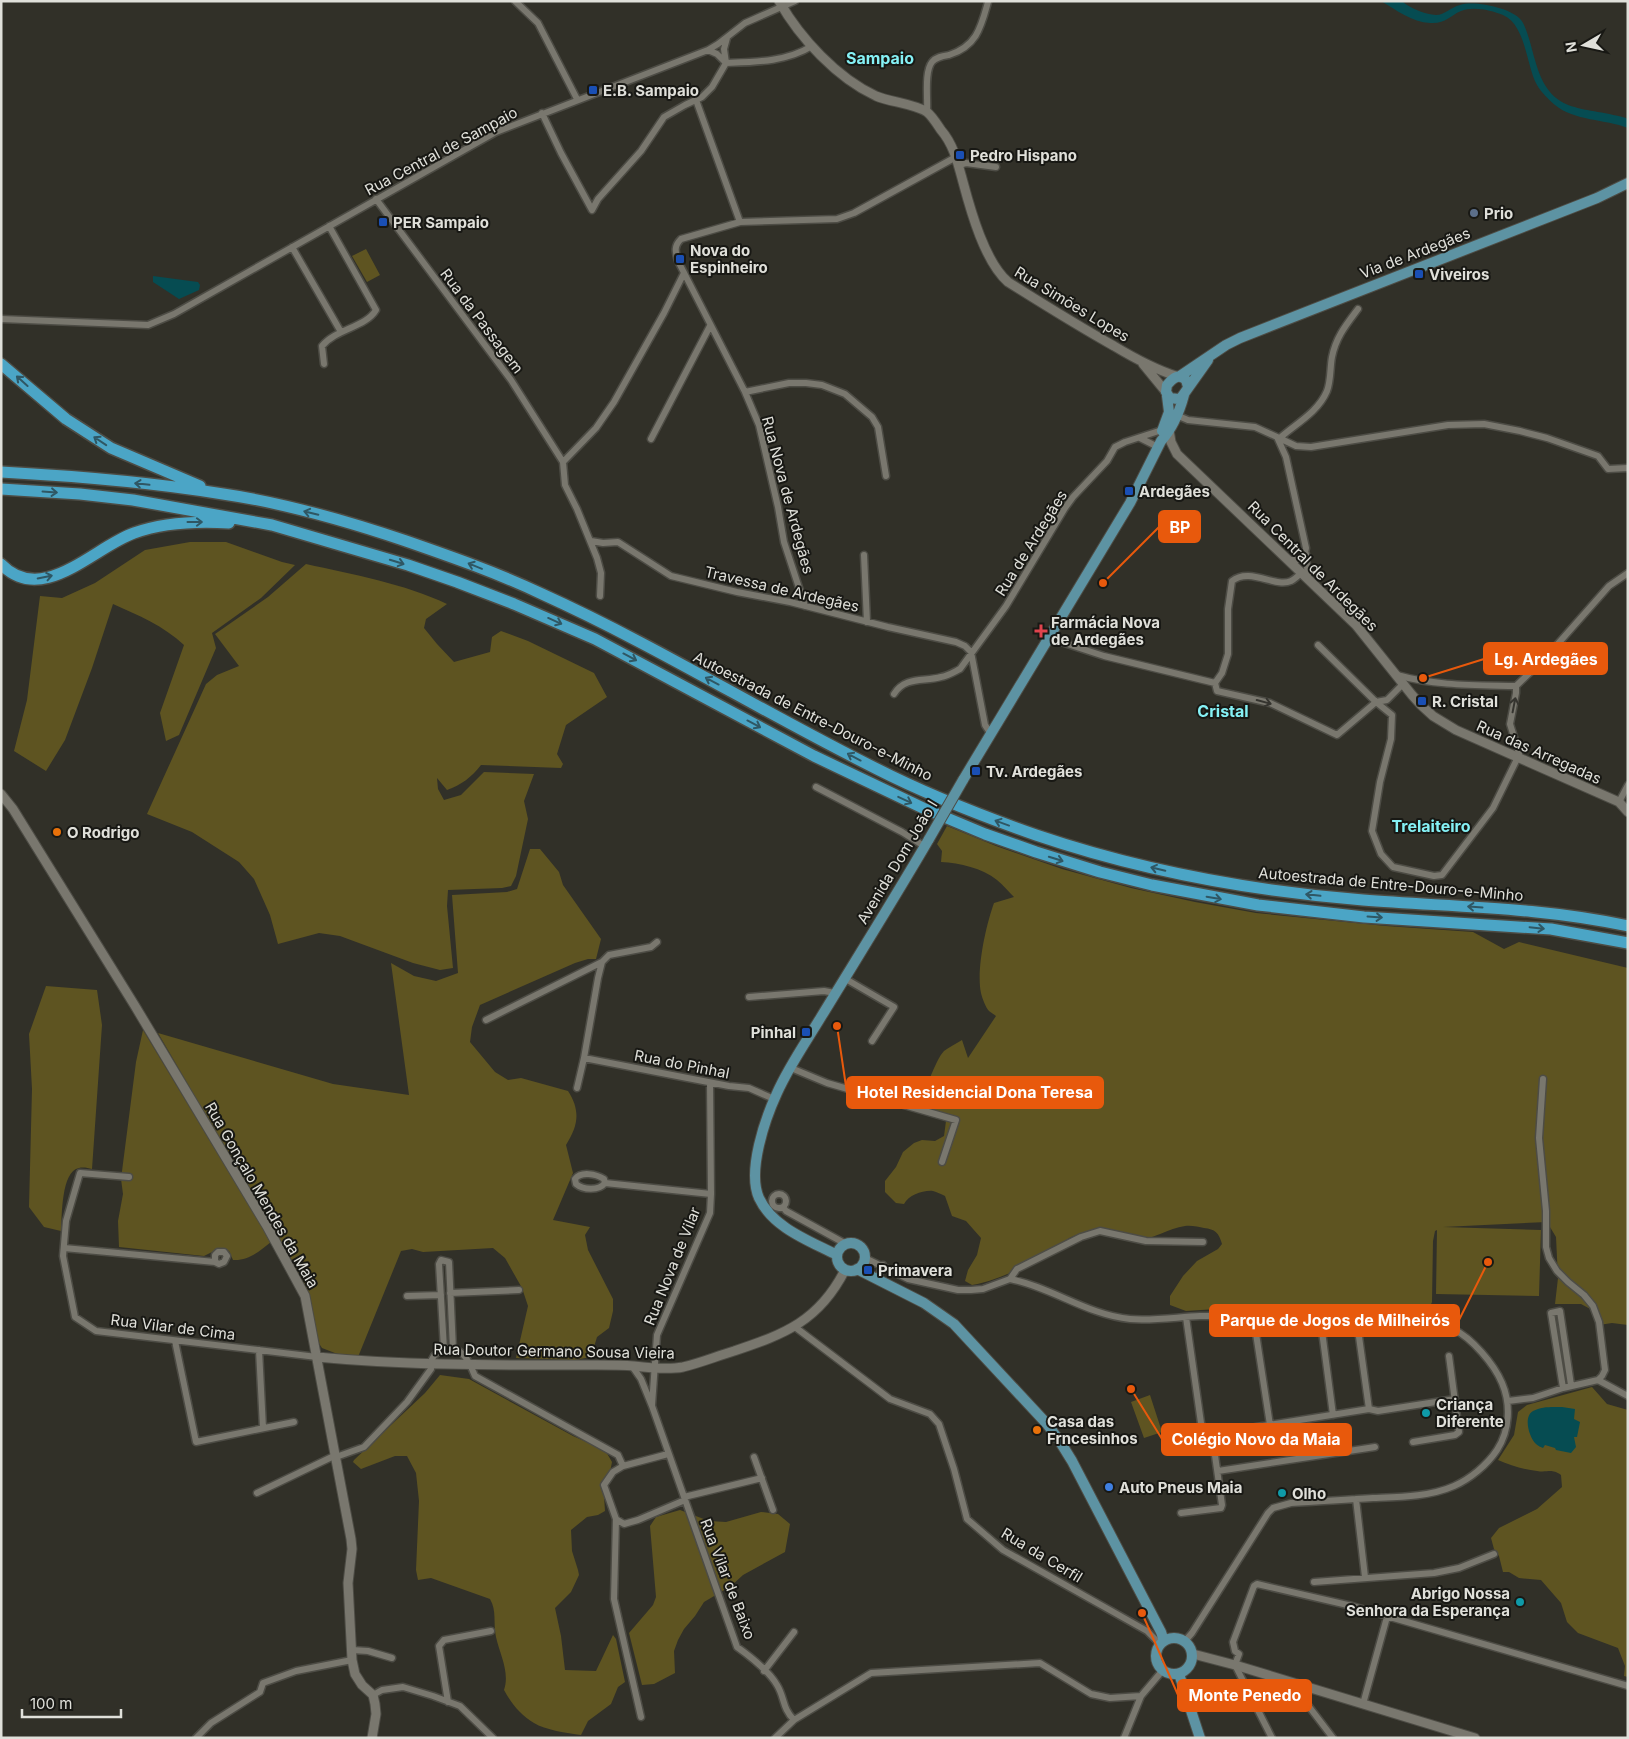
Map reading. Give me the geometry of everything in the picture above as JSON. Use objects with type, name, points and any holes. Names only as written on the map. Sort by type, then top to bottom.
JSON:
[{"type":"highway","points":[[1,364],[66,419],[111,448],[194,484],[226,494]]},
{"type":"highway","name":"Autoestrada de Entre-Douro-e-Minho","points":[[1,472],[84,478],[226,494],[294,508],[358,526],[452,557],[521,584],[620,631],[878,770],[980,814],[1077,848],[1180,874],[1257,888],[1365,900],[1552,913],[1628,926]]},
{"type":"highway","name":"Autoestrada de Entre-Douro-e-Minho","points":[[1,489],[80,494],[133,500],[272,525],[408,565],[514,604],[595,639],[814,756],[880,789],[985,834],[1061,860],[1152,885],[1258,905],[1364,917],[1551,929],[1628,943]]},
{"type":"highway","points":[[1,564],[10,573],[25,579],[43,579],[71,570],[131,534],[160,526],[197,522],[272,525]]},
{"type":"main road","name":"Via de Ardegães","points":[[1178,376],[1240,338],[1597,198],[1628,183]]},
{"type":"main road","name":"Via de Ardegães","points":[[1186,391],[1213,353]]},
{"type":"main road","points":[[1178,376],[1186,380],[1186,391],[1178,399],[1170,398],[1166,394],[1167,384],[1178,376]]},
{"type":"main road","name":"Avenida Dom João I","points":[[1165,430],[1176,415],[1186,391]]},
{"type":"main road","name":"Avenida Dom João I","points":[[837,1255],[786,1227],[770,1215],[758,1197],[754,1170],[774,1099],[835,993],[927,843],[1130,502],[1165,430],[1169,412],[1166,394]]},
{"type":"main road","points":[[857,1270],[864,1263],[865,1253],[860,1245],[855,1243],[846,1244],[839,1250],[837,1255],[839,1264],[846,1270],[857,1270],[877,1279],[934,1309],[954,1324],[1047,1424],[1067,1452],[1152,1615],[1162,1643],[1156,1656],[1158,1664],[1163,1670],[1171,1674],[1180,1674],[1188,1668],[1191,1664],[1192,1654],[1190,1647],[1185,1641],[1177,1638],[1162,1643]]},
{"type":"main road","points":[[1180,1674],[1200,1738]]},
{"type":"street","points":[[514,1],[538,23],[577,99]]},
{"type":"street","name":"Rua Central de Sampaio","points":[[1,319],[148,325],[174,314],[496,132],[577,99],[708,50],[727,38],[745,23],[780,4],[795,1]]},
{"type":"street","points":[[780,4],[812,46],[856,84],[877,96],[926,112],[928,72],[931,63],[938,58],[966,48],[974,40],[982,23],[988,2]]},
{"type":"street","points":[[542,113],[592,210],[598,199],[642,151],[664,117],[702,97],[712,87],[726,63],[724,49],[727,38]]},
{"type":"street","points":[[708,50],[717,54],[726,63],[770,61],[803,52],[812,46]]},
{"type":"street","points":[[696,100],[740,222]]},
{"type":"street","name":"Rua Simões Lopes","points":[[926,112],[943,132],[958,161],[976,225],[991,261],[1001,276],[1141,362],[1162,372],[1178,376]]},
{"type":"street","points":[[958,161],[996,166]]},
{"type":"street","name":"Rua Nova de Ardegães","points":[[805,606],[784,542],[759,424],[745,392],[684,273],[675,250],[676,244],[681,239],[740,222],[837,219],[958,161]]},
{"type":"street","name":"Rua da Passagem","points":[[376,199],[511,380],[563,462]]},
{"type":"street","points":[[324,364],[322,346],[326,341],[372,316],[376,310],[329,226]]},
{"type":"street","points":[[292,247],[340,332]]},
{"type":"street","points":[[600,596],[601,572],[591,541],[577,509],[564,486],[563,462],[596,428],[614,402],[684,273]]},
{"type":"street","points":[[1279,437],[1312,413],[1327,391],[1332,356],[1337,338],[1358,309]]},
{"type":"street","points":[[651,439],[710,326]]},
{"type":"street","name":"Rua Simões Lopes","points":[[1141,362],[1166,394]]},
{"type":"street","points":[[745,392],[789,383],[806,383],[822,385],[845,394],[856,405],[872,416],[878,427],[886,476]]},
{"type":"street","points":[[1176,415],[1188,420],[1255,427],[1296,446],[1311,447],[1448,425],[1484,424],[1548,438],[1598,456],[1608,469],[1628,468]]},
{"type":"street","name":"Rua de Ardegães","points":[[894,694],[897,689],[908,682],[941,678],[960,669],[1006,606],[1073,497],[1107,461],[1115,447],[1125,442],[1165,430]]},
{"type":"street","name":"Rua Central de Ardegães","points":[[1165,430],[1177,454]]},
{"type":"street","points":[[1279,437],[1286,457],[1305,539],[1304,576],[1287,582],[1243,576],[1232,581],[1228,609],[1228,654],[1222,673],[1215,683],[1217,691],[1270,703],[1337,735],[1376,702],[1387,700],[1403,684]]},
{"type":"street","points":[[1140,438],[1159,444]]},
{"type":"street","name":"Rua Central de Ardegães","points":[[1159,444],[1177,454],[1356,625],[1397,675]]},
{"type":"street","name":"Travessa de Ardegães","points":[[591,541],[603,543],[618,542],[671,576],[956,642],[972,652]]},
{"type":"street","points":[[864,555],[867,622]]},
{"type":"street","points":[[1288,560],[1297,560],[1305,555]]},
{"type":"street","points":[[1397,675],[1412,679],[1469,685],[1516,686],[1548,655],[1608,586],[1628,573]]},
{"type":"street","points":[[1049,638],[1104,656],[1215,683]]},
{"type":"street","points":[[1318,645],[1376,702],[1392,715],[1392,739],[1380,782],[1372,831],[1381,854],[1393,867],[1434,876],[1442,875],[1493,808],[1520,753],[1510,724],[1516,686]]},
{"type":"street","points":[[972,652],[985,725],[991,734]]},
{"type":"street","name":"Rua das Arregadas","points":[[1397,675],[1412,696],[1432,716],[1456,730],[1619,802],[1628,812]]},
{"type":"street","points":[[1619,802],[1628,785]]},
{"type":"street","points":[[816,787],[927,843]]},
{"type":"street","name":"Rua Gonçalo Mendes da Maia","points":[[1,794],[18,817],[131,999],[268,1228],[305,1296],[352,1549],[348,1583],[352,1655],[355,1674],[362,1685],[373,1695]]},
{"type":"street","points":[[486,1020],[602,962],[609,955],[652,947],[657,942]]},
{"type":"street","points":[[577,1088],[602,962]]},
{"type":"street","points":[[844,978],[894,1007],[872,1041]]},
{"type":"street","points":[[749,997],[824,991],[835,993]]},
{"type":"street","name":"Rua do Pinhal","points":[[584,1058],[710,1083],[749,1088],[774,1099]]},
{"type":"street","points":[[791,1068],[827,1083],[956,1120],[942,1162]]},
{"type":"street","points":[[1508,1401],[1533,1398],[1563,1388],[1598,1380],[1605,1370],[1599,1322],[1593,1306],[1584,1295],[1557,1271],[1549,1258],[1546,1247],[1546,1211],[1539,1138],[1543,1079]]},
{"type":"street","name":"Rua Nova de Vilar","points":[[654,1368],[657,1336],[710,1213],[710,1083]]},
{"type":"street","name":"Rua Vilar de Cima","points":[[129,1177],[80,1173],[66,1222],[63,1256],[75,1317],[96,1331],[317,1357]]},
{"type":"street","points":[[604,1183],[711,1194]]},
{"type":"street","points":[[783,1207],[786,1211],[846,1244]]},
{"type":"street","points":[[1010,1280],[1017,1269],[1080,1237],[1100,1231],[1146,1241],[1202,1242]]},
{"type":"street","points":[[64,1248],[215,1262]]},
{"type":"street","points":[[865,1258],[883,1265],[892,1272],[908,1279],[958,1290],[983,1289],[1010,1280],[1024,1282],[1117,1317],[1146,1320],[1186,1317],[1356,1315],[1405,1318],[1429,1322],[1454,1330],[1476,1347],[1493,1367],[1500,1377],[1508,1401],[1507,1425],[1504,1436],[1491,1459],[1453,1487],[1433,1492],[1407,1496],[1291,1503],[1273,1508],[1185,1641]]},
{"type":"street","points":[[444,1349],[439,1264],[441,1260],[449,1262],[454,1349]]},
{"type":"street","points":[[877,1279],[883,1265]]},
{"type":"street","name":"Rua Doutor Germano Sousa Vieira","points":[[317,1357],[358,1361],[429,1363],[683,1367],[773,1338],[795,1327],[813,1314],[828,1297],[846,1270]]},
{"type":"street","points":[[450,1293],[518,1290]]},
{"type":"street","points":[[407,1296],[441,1295]]},
{"type":"street","points":[[1563,1388],[1551,1313],[1560,1311],[1571,1386]]},
{"type":"street","points":[[1356,1315],[1369,1409]]},
{"type":"street","points":[[1320,1316],[1333,1415]]},
{"type":"street","points":[[1186,1317],[1201,1423],[1203,1429],[1212,1434],[1369,1409],[1378,1411],[1455,1399]]},
{"type":"street","name":"Rua da Cerfil","points":[[795,1327],[890,1399],[930,1414],[939,1424],[954,1469],[967,1519],[1003,1550],[1147,1632],[1162,1643]]},
{"type":"street","points":[[1255,1327],[1270,1425]]},
{"type":"street","points":[[175,1341],[196,1442],[294,1422]]},
{"type":"street","points":[[257,1493],[336,1456],[364,1447],[407,1402],[431,1369],[429,1363],[432,1357],[444,1349],[458,1350],[466,1358],[475,1376],[618,1456],[622,1466]]},
{"type":"street","points":[[259,1350],[263,1428]]},
{"type":"street","points":[[1413,1442],[1455,1435],[1460,1432],[1448,1356]]},
{"type":"street","name":"Rua Vilar de Baixo","points":[[632,1366],[641,1379],[652,1406],[737,1647],[749,1655],[778,1685],[787,1712],[794,1720]]},
{"type":"street","name":"Rua Vilar de Baixo","points":[[652,1406],[654,1368]]},
{"type":"street","points":[[1598,1380],[1628,1396]]},
{"type":"street","points":[[1181,1513],[1221,1508],[1212,1434]]},
{"type":"street","points":[[1218,1471],[1375,1447]]},
{"type":"street","points":[[641,1717],[614,1600],[616,1520],[604,1485],[613,1472],[622,1466],[668,1454]]},
{"type":"street","points":[[754,1458],[773,1510]]},
{"type":"street","points":[[616,1520],[624,1524],[638,1520],[685,1499],[762,1478]]},
{"type":"street","points":[[1356,1499],[1365,1577]]},
{"type":"street","points":[[1314,1582],[1434,1573],[1459,1568],[1494,1554]]},
{"type":"street","points":[[1272,1738],[1235,1665],[1239,1654],[1235,1651],[1233,1642],[1254,1586],[1257,1584],[1352,1606],[1628,1686]]},
{"type":"street","points":[[1363,1704],[1387,1616]]},
{"type":"street","points":[[448,1702],[439,1646],[444,1640],[491,1632]]},
{"type":"street","points":[[764,1671],[794,1632]]},
{"type":"street","points":[[196,1738],[211,1723],[260,1692],[263,1683],[275,1677],[368,1651],[392,1658]]},
{"type":"street","points":[[1192,1654],[1235,1665],[1475,1738]]},
{"type":"street","points":[[775,1738],[794,1720],[871,1673],[1040,1663],[1091,1694],[1110,1698],[1141,1696]]},
{"type":"street","points":[[1124,1738],[1141,1696],[1163,1670]]},
{"type":"street","points":[[1291,1683],[1333,1738]]},
{"type":"street","points":[[372,1738],[376,1714],[373,1695],[382,1690],[403,1687],[460,1706],[493,1738]]},
{"type":"shaded area","points":[[366,249],[380,275],[367,282],[352,256]]},
{"type":"shaded area","points":[[190,542],[226,542],[295,565],[261,598],[212,633],[216,648],[179,735],[166,741],[160,713],[184,645],[159,627],[113,604],[65,740],[46,771],[14,751],[27,700],[40,596],[62,598],[95,583],[145,550]]},
{"type":"shaded area","points":[[306,564],[396,585],[447,604],[426,619],[424,628],[454,662],[490,652],[492,637],[501,631],[528,641],[594,673],[607,697],[566,725],[557,754],[563,764],[561,768],[481,765],[466,780],[447,790],[437,778],[438,789],[444,800],[461,795],[484,772],[534,774],[524,801],[528,819],[516,876],[511,886],[448,890],[447,906],[453,968],[440,970],[413,963],[340,936],[319,933],[278,944],[270,915],[254,879],[239,862],[192,832],[147,814],[206,684],[217,675],[239,666],[215,634],[268,597]]},
{"type":"shaded area","points":[[947,826],[996,846],[1062,869],[1131,888],[1195,902],[1256,913],[1386,926],[1473,932],[1504,949],[1519,942],[1628,968],[1628,1325],[1612,1323],[1599,1325],[1594,1311],[1581,1304],[1555,1304],[1558,1278],[1556,1237],[1547,1222],[1443,1227],[1541,1230],[1539,1296],[1436,1294],[1437,1230],[1435,1231],[1433,1241],[1432,1302],[1426,1316],[1346,1308],[1264,1309],[1247,1307],[1186,1311],[1170,1305],[1170,1296],[1183,1276],[1197,1261],[1218,1249],[1222,1244],[1218,1234],[1214,1231],[1192,1226],[1179,1227],[1141,1240],[1081,1234],[1066,1240],[1055,1249],[1015,1271],[983,1283],[972,1285],[965,1281],[968,1270],[977,1255],[981,1238],[966,1221],[952,1216],[945,1196],[933,1191],[925,1191],[913,1196],[904,1204],[896,1203],[885,1192],[885,1181],[896,1167],[903,1152],[914,1143],[922,1140],[935,1141],[944,1136],[946,1121],[917,1105],[940,1056],[944,1051],[962,1040],[968,1058],[996,1016],[988,1010],[981,993],[980,972],[983,948],[994,903],[1014,897],[997,880],[985,872],[963,865],[941,862],[942,851],[937,844]]},
{"type":"shaded area","points":[[530,849],[540,849],[559,872],[563,885],[601,939],[596,959],[575,963],[480,1005],[472,1027],[470,1042],[495,1072],[508,1080],[521,1078],[568,1091],[572,1098],[575,1105],[576,1118],[573,1131],[566,1145],[573,1173],[553,1220],[590,1227],[585,1235],[588,1250],[613,1299],[613,1311],[609,1328],[597,1337],[591,1357],[575,1360],[516,1358],[528,1306],[522,1288],[505,1258],[493,1248],[423,1252],[412,1249],[401,1251],[358,1357],[340,1355],[322,1348],[314,1329],[306,1292],[296,1268],[158,1033],[333,1084],[409,1095],[391,963],[414,976],[436,981],[458,973],[452,895],[507,892],[517,889]]},
{"type":"shaded area","points":[[46,986],[97,990],[102,1025],[92,1169],[79,1168],[73,1171],[69,1177],[62,1206],[61,1231],[44,1227],[29,1207],[32,1089],[29,1034]]},
{"type":"shaded area","points":[[143,1030],[271,1242],[249,1257],[233,1260],[229,1251],[220,1248],[204,1256],[119,1247],[118,1221],[123,1194],[121,1179],[136,1062]]},
{"type":"shaded area","points":[[440,1375],[469,1379],[573,1436],[605,1450],[612,1462],[610,1472],[603,1481],[605,1511],[598,1515],[587,1517],[571,1530],[572,1551],[579,1575],[571,1592],[555,1608],[565,1670],[596,1671],[613,1635],[616,1639],[625,1682],[618,1687],[611,1704],[588,1721],[581,1735],[544,1728],[525,1717],[510,1700],[504,1690],[506,1683],[505,1670],[496,1637],[494,1613],[490,1599],[431,1578],[418,1580],[416,1570],[419,1501],[416,1473],[407,1456],[395,1456],[361,1469],[353,1462],[425,1393]]},
{"type":"shaded area","points":[[1592,1387],[1607,1404],[1628,1410],[1628,1677],[1624,1676],[1625,1666],[1618,1648],[1578,1633],[1567,1622],[1561,1603],[1541,1580],[1519,1578],[1509,1572],[1503,1572],[1499,1556],[1494,1549],[1491,1538],[1499,1528],[1537,1509],[1562,1487],[1561,1475],[1558,1473],[1527,1470],[1498,1460],[1514,1435],[1518,1412],[1527,1405]]},
{"type":"shaded area","points":[[1150,1395],[1162,1432],[1144,1438],[1131,1402]]},
{"type":"shaded area","points":[[680,1510],[709,1521],[726,1522],[761,1512],[778,1514],[790,1524],[785,1552],[743,1575],[731,1586],[704,1602],[678,1640],[674,1651],[675,1673],[654,1684],[642,1685],[629,1633],[653,1605],[656,1597],[650,1526],[656,1517]]},
{"type":"water","points":[[1381,1],[1401,1],[1417,10],[1436,15],[1466,4],[1483,4],[1510,12],[1523,23],[1541,78],[1549,91],[1558,100],[1581,109],[1626,118],[1628,120],[1628,128],[1571,114],[1553,103],[1543,93],[1533,77],[1521,36],[1516,27],[1511,20],[1503,15],[1488,10],[1471,9],[1461,11],[1444,21],[1430,23],[1411,18]]},
{"type":"water","points":[[153,276],[198,282],[200,285],[199,290],[179,299],[153,282]]},
{"type":"water","points":[[1562,1407],[1575,1409],[1574,1419],[1580,1422],[1577,1437],[1574,1437],[1576,1447],[1571,1453],[1556,1450],[1545,1445],[1543,1448],[1539,1446],[1531,1437],[1528,1427],[1528,1418],[1536,1409]]},
{"type":"place","name":"E.B. Sampaio","points":[[593,90]]},
{"type":"place","name":"Pedro Hispano","points":[[960,155]]},
{"type":"place","name":"Prio","points":[[1474,213]]},
{"type":"place","name":"PER Sampaio","points":[[383,222]]},
{"type":"place","name":"Nova do Espinheiro","points":[[680,259]]},
{"type":"place","name":"Viveiros","points":[[1419,274]]},
{"type":"place","name":"Ardegães","points":[[1129,491]]},
{"type":"place","name":"BP","points":[[1103,583]]},
{"type":"place","name":"Farmácia Nova de Ardegães","points":[[1041,631]]},
{"type":"place","name":"Lg. Ardegães","points":[[1423,678]]},
{"type":"place","name":"R. Cristal","points":[[1422,701]]},
{"type":"place","name":"Tv. Ardegães","points":[[976,771]]},
{"type":"place","name":"O Rodrigo","points":[[57,832]]},
{"type":"place","name":"Hotel Residencial Dona Teresa","points":[[837,1026]]},
{"type":"place","name":"Pinhal","points":[[806,1032]]},
{"type":"place","name":"Parque de Jogos de Milheirós","points":[[1488,1262]]},
{"type":"place","name":"Primavera","points":[[868,1270]]},
{"type":"place","name":"Colégio Novo da Maia","points":[[1131,1389]]},
{"type":"place","name":"Criança Diferente","points":[[1426,1413]]},
{"type":"place","name":"Casa das Frncesinhos","points":[[1037,1430]]},
{"type":"place","name":"Auto Pneus Maia","points":[[1109,1487]]},
{"type":"place","name":"Olho","points":[[1282,1493]]},
{"type":"place","name":"Abrigo Nossa Senhora da Esperança","points":[[1520,1602]]},
{"type":"place","name":"Monte Penedo","points":[[1142,1613]]},
{"type":"district","name":"Sampaio","points":[[880,58]]},
{"type":"district","name":"Cristal","points":[[1223,711]]},
{"type":"district","name":"Trelaiteiro","points":[[1431,826]]}]
